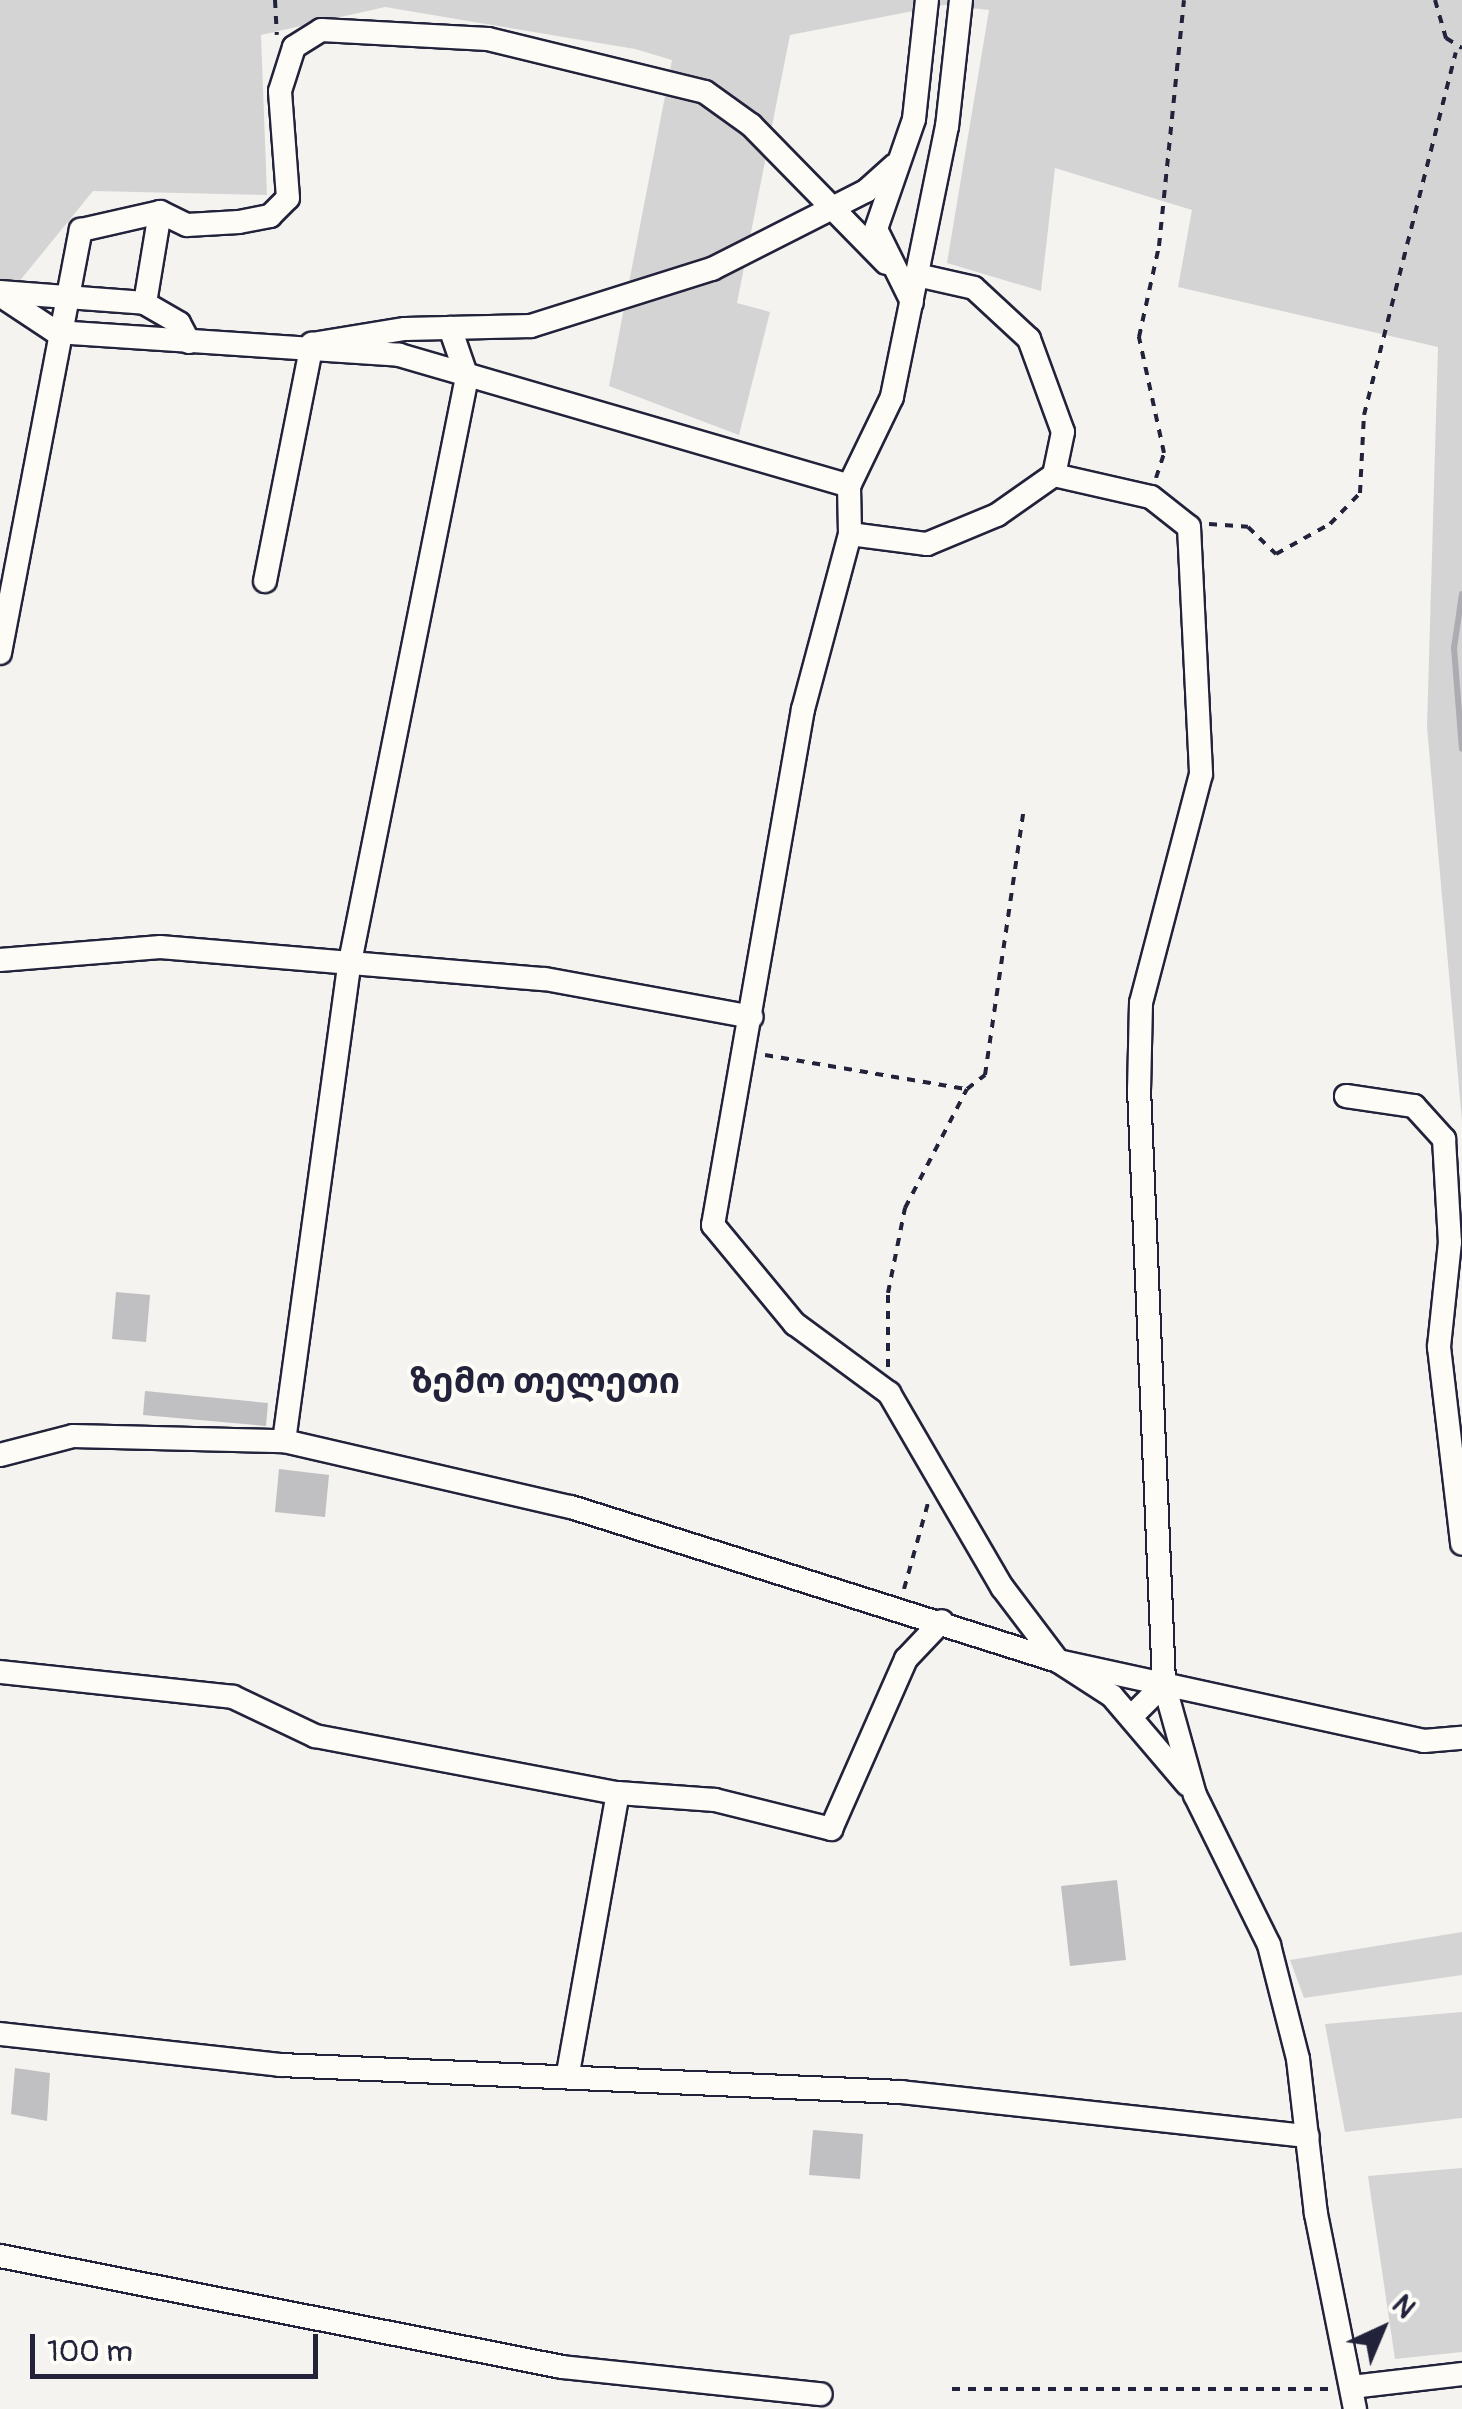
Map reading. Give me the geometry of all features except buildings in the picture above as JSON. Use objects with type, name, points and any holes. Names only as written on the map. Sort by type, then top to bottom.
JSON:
[{"type":"street","points":[[886,263],[876,228],[895,164],[914,119],[927,0]]},
{"type":"street","points":[[961,0],[918,275],[892,397],[848,486],[850,534],[803,709],[746,1052],[712,1225],[795,1324],[889,1393],[935,1475],[1058,1661],[1132,1717],[1195,1795]]},
{"type":"street","points":[[0,653],[56,332],[82,230],[160,212],[186,225],[270,216],[288,198],[280,91],[294,47],[321,30],[370,28],[546,48],[704,92],[750,125],[827,210],[886,263],[912,302]]},
{"type":"street","points":[[312,344],[450,328],[531,326],[712,269],[827,210],[895,164]]},
{"type":"street","points":[[145,304],[160,212]]},
{"type":"street","points":[[850,534],[926,544],[997,516],[1054,475],[1062,432],[1029,338],[974,288],[918,275]]},
{"type":"street","points":[[0,293],[68,295],[145,304],[179,324],[188,342]]},
{"type":"street","points":[[0,293],[56,332],[188,342],[312,344],[399,355],[848,486]]},
{"type":"street","points":[[284,1441],[349,968],[467,377],[450,328]]},
{"type":"street","points":[[265,581],[312,344]]},
{"type":"street","points":[[1054,475],[1151,497],[1189,527],[1202,774],[1141,1002],[1139,1072],[1164,1684],[1195,1795],[1269,1945],[1308,2136],[1354,2398],[1462,2374]]},
{"type":"street","points":[[0,960],[160,948],[349,968],[545,978],[752,1017]]},
{"type":"street","points":[[1346,1096],[1414,1106],[1462,1134]]},
{"type":"street","points":[[1414,1106],[1444,1139],[1450,1242],[1438,1347],[1462,1544]]},
{"type":"street","points":[[0,1455],[72,1436],[284,1441],[571,1507],[1058,1661],[1424,1741],[1462,1738]]},
{"type":"street","points":[[0,1672],[232,1696],[315,1736],[618,1793],[715,1800],[831,1830],[906,1659],[942,1622]]},
{"type":"street","points":[[1132,1717],[1164,1684]]},
{"type":"street","points":[[568,2073],[618,1793]]},
{"type":"street","points":[[0,2034],[280,2065],[568,2073],[901,2092],[1308,2136]]},
{"type":"street","points":[[0,2256],[562,2367],[821,2394]]},
{"type":"path","points":[[1151,497],[1164,452],[1140,337],[1160,246],[1184,0]]},
{"type":"path","points":[[1189,527],[1248,528],[1276,554],[1330,524],[1360,493],[1364,415],[1459,50],[1435,0]]},
{"type":"path","points":[[889,1393],[888,1294],[905,1208],[966,1089],[985,1075],[1024,808]]},
{"type":"path","points":[[746,1052],[966,1089]]},
{"type":"path","points":[[897,1608],[935,1475]]},
{"type":"path","points":[[952,2390],[1354,2398]]},
{"type":"shaded area","points":[[0,0],[1462,0],[1462,1121],[1427,727],[1438,347],[1178,287],[1192,210],[1055,168],[1041,291],[947,263],[989,10],[944,5],[790,35],[737,303],[770,312],[739,435],[609,386],[672,60],[635,49],[385,7],[261,35],[267,195],[93,191],[0,305]]},
{"type":"shaded area","points":[[1462,1932],[1462,1975],[1304,1998],[1290,1960]]},
{"type":"shaded area","points":[[1462,2012],[1462,2118],[1345,2132],[1325,2024]]},
{"type":"shaded area","points":[[1462,2168],[1462,2352],[1395,2359],[1368,2176]]},
{"type":"waterway","points":[[1462,594],[1454,648],[1462,749]]},
{"type":"district","name":"ზემო თელეთი","points":[[545,1382]]}]
